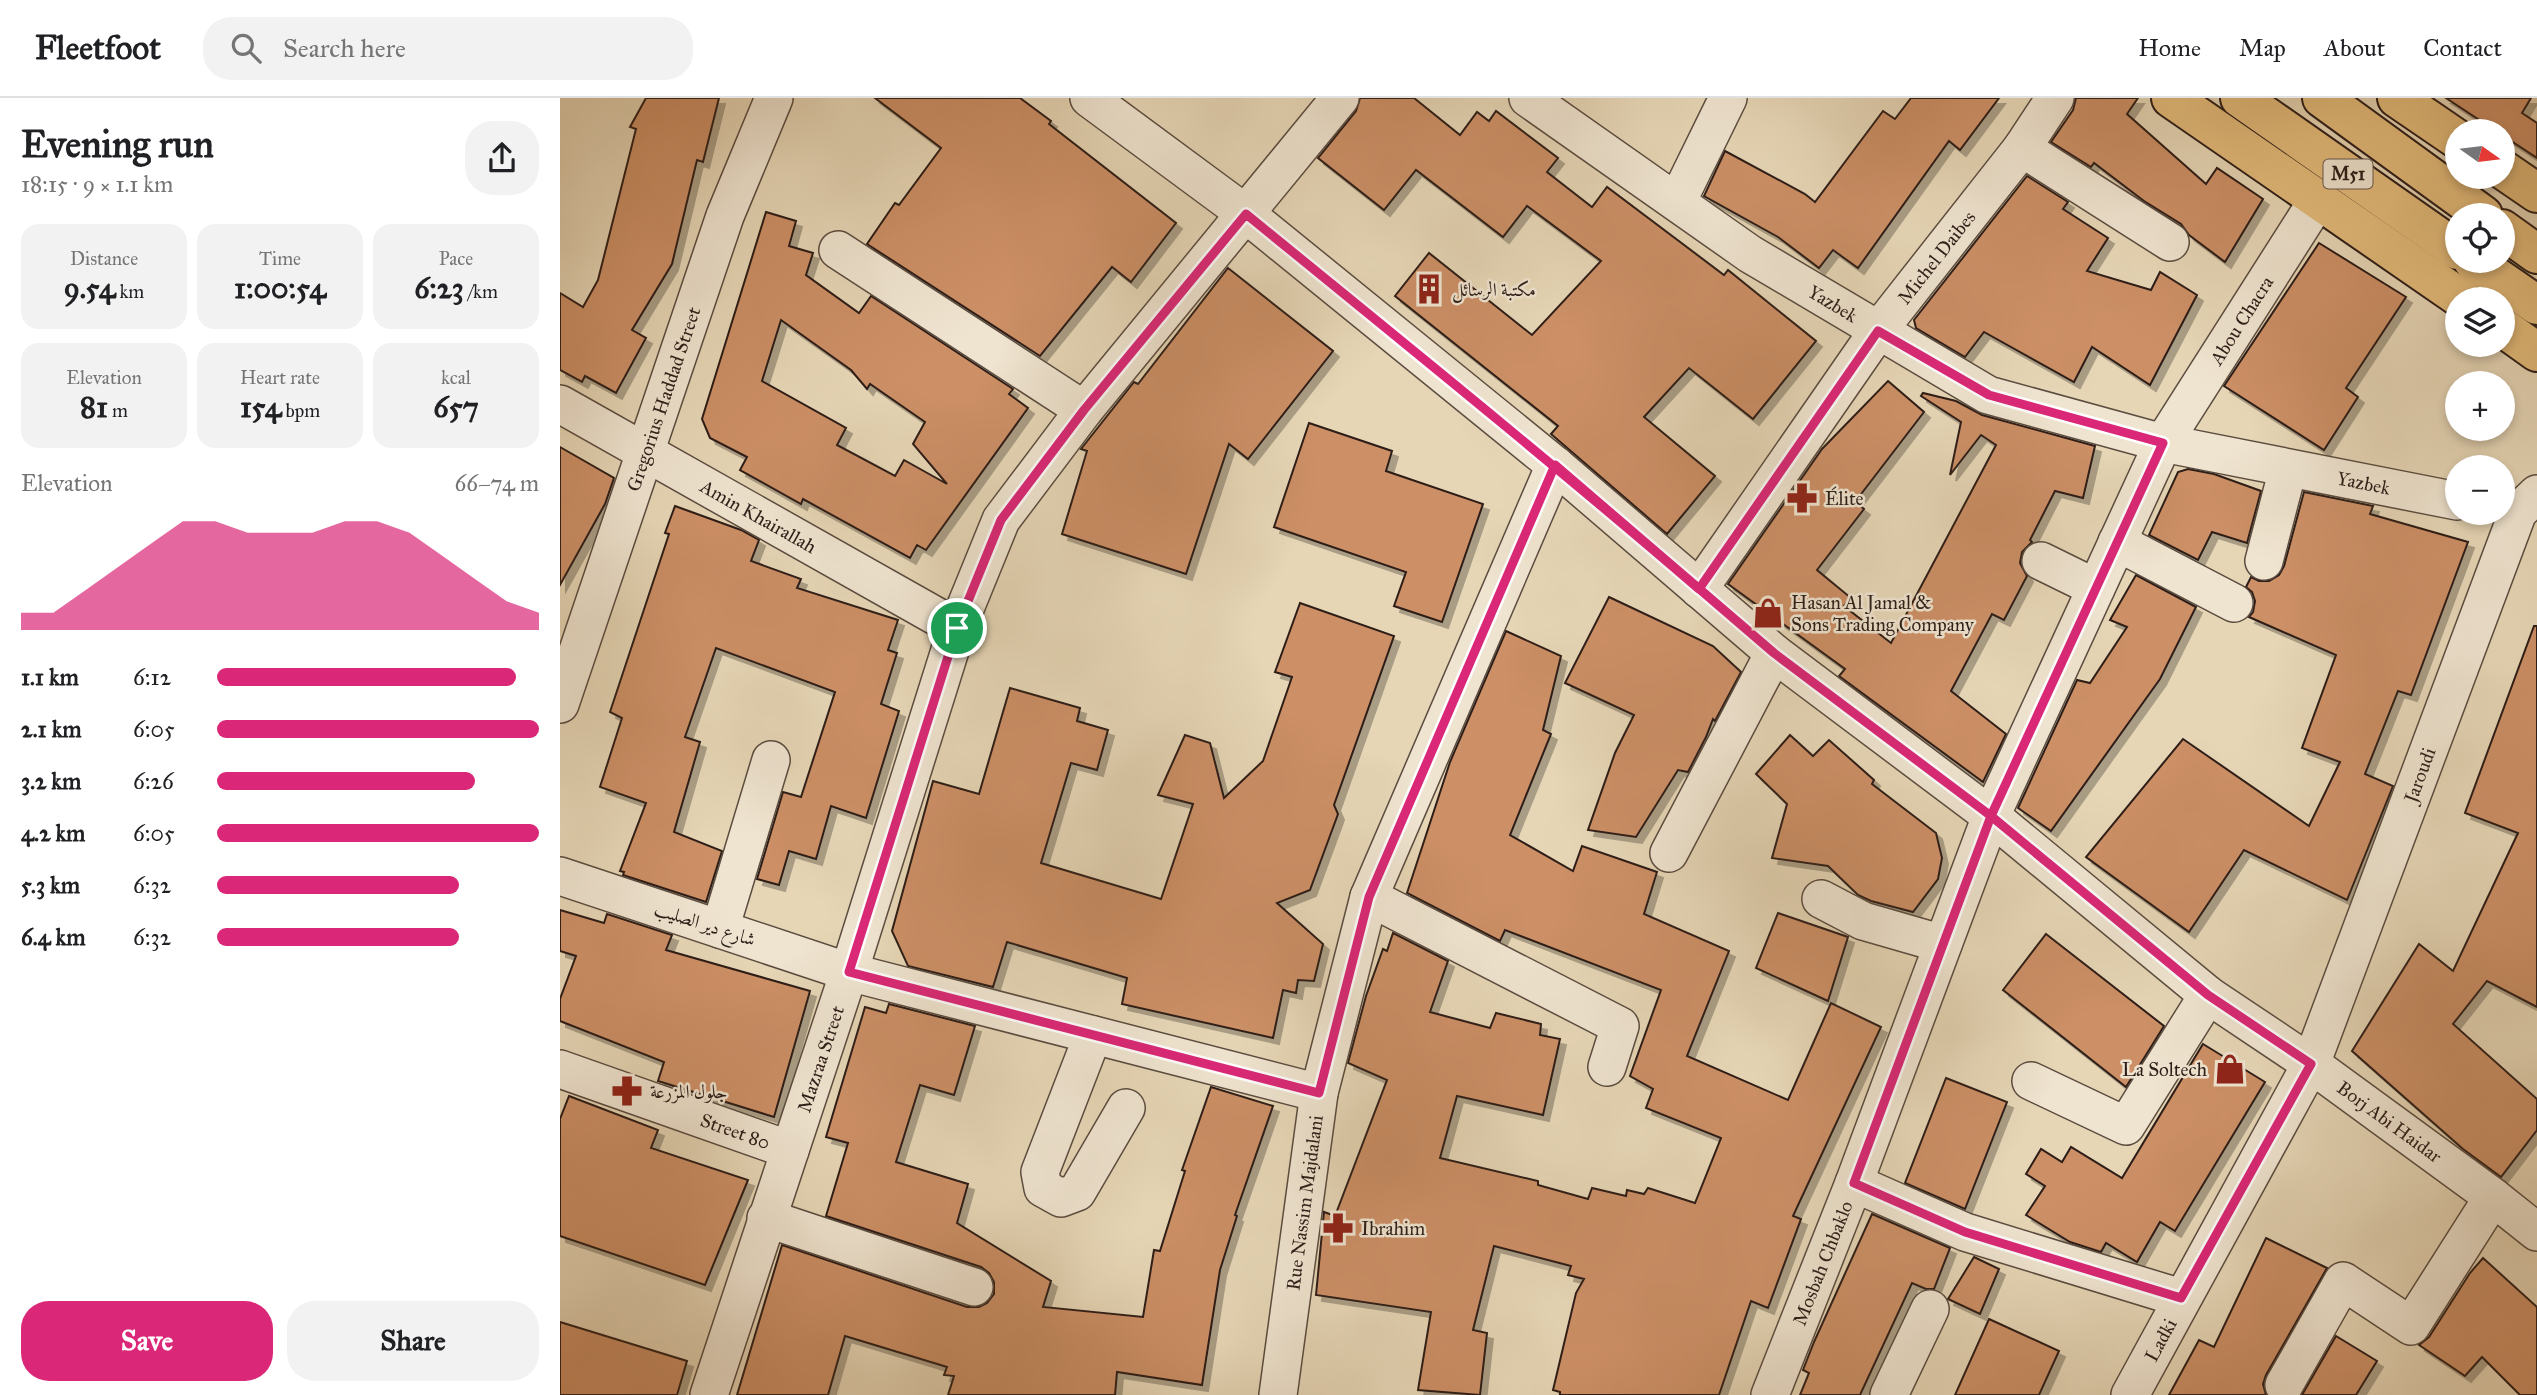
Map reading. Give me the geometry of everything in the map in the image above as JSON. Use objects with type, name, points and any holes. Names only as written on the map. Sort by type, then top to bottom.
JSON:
[{"type":"main road","points":[[2171,98],[2445,287]]},
{"type":"main road","name":"M51","points":[[2240,98],[2445,242]]},
{"type":"main road","name":"M51","points":[[2322,98],[2466,203]]},
{"type":"main road","points":[[2397,98],[2445,131]]},
{"type":"main road","points":[[2515,178],[2537,193]]},
{"type":"main road","points":[[2515,238],[2537,254]]},
{"type":"main road","points":[[2490,273],[2537,306]]},
{"type":"main road","points":[[2515,336],[2537,352]]},
{"type":"street","name":"Gregorius Haddad Street","points":[[560,704],[725,216],[774,98]]},
{"type":"street","name":"Borj Abi Haidar","points":[[1089,98],[1246,214],[1555,465],[1774,653],[1991,816],[2208,995],[2311,1064],[2537,1232]]},
{"type":"street","name":"Mazraa Street","points":[[709,1395],[849,972],[957,628],[1001,520],[1084,410],[1340,98]]},
{"type":"street","name":"Yazbek","points":[[1528,98],[1750,254],[1989,395],[2163,443],[2445,499]]},
{"type":"street","points":[[1677,202],[1728,98]]},
{"type":"street","name":"Michel Daibes","points":[[1699,589],[1878,331],[2022,148],[2055,98]]},
{"type":"street","points":[[2022,148],[2170,243]]},
{"type":"street","name":"Abou Chacra","points":[[2096,588],[2163,443],[2319,198]]},
{"type":"street","points":[[838,250],[1084,410]]},
{"type":"street","name":"Amin Khairallah","points":[[560,404],[957,628]]},
{"type":"street","name":"Rue Nassim Majdalani","points":[[1278,1395],[1319,1093],[1369,897],[1555,465]]},
{"type":"street","points":[[2264,561],[2288,469]]},
{"type":"street","name":"Jaroudi","points":[[2311,1064],[2519,505]]},
{"type":"street","points":[[2117,542],[2235,603]]},
{"type":"street","points":[[2041,561],[2096,588]]},
{"type":"street","name":"Mosbah Chbaklo","points":[[1770,1395],[1854,1183],[1991,816],[2096,588]]},
{"type":"street","points":[[1669,853],[1774,653]]},
{"type":"street","points":[[720,929],[771,760]]},
{"type":"street","name":"شارع دير الصليب","points":[[560,876],[849,972],[1319,1093]]},
{"type":"street","points":[[1369,897],[1620,1026],[1607,1067]]},
{"type":"street","points":[[1821,899],[1863,921],[1943,944]]},
{"type":"street","points":[[2031,1081],[2126,1126],[2208,995]]},
{"type":"street","points":[[1093,1035],[1040,1172],[1043,1188],[1061,1198],[1077,1192],[1126,1108]]},
{"type":"street","name":"Ladki","points":[[2130,1395],[2311,1064]]},
{"type":"street","name":"Street 80","points":[[560,1069],[790,1150]]},
{"type":"street","points":[[1854,1183],[1965,1232],[2181,1298]]},
{"type":"street","points":[[2284,1385],[2343,1281],[2411,1326],[2493,1197]]},
{"type":"street","points":[[766,1218],[974,1287]]},
{"type":"street","points":[[1889,1395],[1930,1309]]},
{"type":"building","points":[[646,98],[719,98],[703,162],[697,160],[672,264],[632,330],[646,338],[616,393],[585,376],[582,382],[560,370],[560,293],[583,307],[598,280],[636,129],[630,127]]},
{"type":"building","points":[[875,98],[1020,98],[1051,121],[1049,124],[1176,223],[1131,282],[1112,267],[1040,356],[867,244],[895,203],[899,205],[941,148]]},
{"type":"building","points":[[1360,98],[1414,98],[1460,135],[1477,112],[1489,121],[1496,111],[1558,158],[1547,172],[1592,207],[1607,187],[1724,275],[1728,270],[1816,341],[1753,419],[1689,368],[1644,417],[1715,476],[1667,534],[1551,434],[1558,426],[1395,296],[1429,253],[1532,335],[1601,261],[1527,206],[1503,237],[1416,170],[1384,210],[1318,158],[1356,111]]},
{"type":"building","points":[[1911,98],[1999,98],[1960,150],[1949,141],[1858,268],[1833,250],[1819,268],[1778,237],[1704,196],[1725,151],[1815,202],[1883,111],[1895,119]]},
{"type":"building","points":[[2076,98],[2138,98],[2127,114],[2206,184],[2217,168],[2263,199],[2225,262],[2189,235],[2181,224],[2144,201],[2094,163],[2091,167],[2051,142],[2073,110]]},
{"type":"building","points":[[2446,98],[2531,98],[2522,113],[2537,123],[2537,158],[2515,144],[2515,119],[2478,119]]},
{"type":"building","points":[[2027,176],[2068,202],[2063,209],[2108,238],[2087,271],[2151,290],[2160,272],[2197,295],[2150,385],[2092,347],[2074,382],[1984,332],[1965,357],[1916,328],[1914,320]]},
{"type":"building","points":[[766,212],[796,221],[789,246],[813,253],[806,275],[859,313],[871,296],[1013,389],[1009,394],[1028,408],[926,550],[917,545],[910,558],[803,499],[801,504],[740,470],[747,457],[710,438],[702,419]],"holes":[[[781,320],[851,370],[867,389],[870,384],[925,422],[913,444],[947,484],[904,460],[895,476],[837,445],[846,428],[762,381]]]},
{"type":"building","points":[[2319,243],[2406,297],[2346,388],[2358,397],[2324,450],[2224,386]]},
{"type":"building","points":[[1228,268],[1333,351],[1248,459],[1229,444],[1186,574],[1062,534],[1087,451],[1081,449],[1134,382],[1138,384]]},
{"type":"building","points":[[1888,381],[1924,412],[1855,502],[1864,509],[1817,570],[1851,598],[1844,606],[1891,643],[1996,445],[1981,435],[1950,475],[1961,422],[1921,396],[1923,393],[1956,401],[1982,415],[2095,446],[2083,498],[2055,491],[2030,540],[2032,542],[2022,552],[2020,563],[2027,576],[2004,620],[1992,614],[1951,691],[2006,734],[1983,782],[1839,676],[1845,669],[1728,584],[1822,449]]},
{"type":"building","points":[[1309,423],[1392,451],[1386,471],[1483,504],[1442,622],[1394,606],[1406,572],[1274,527]]},
{"type":"building","points":[[560,447],[614,478],[605,504],[560,585]]},
{"type":"building","points":[[2188,469],[2214,474],[2261,491],[2247,543],[2212,532],[2198,560],[2149,535],[2178,472]]},
{"type":"building","points":[[2304,492],[2373,506],[2370,514],[2468,542],[2411,695],[2398,691],[2365,774],[2393,786],[2347,900],[2244,850],[2189,932],[2086,857],[2183,739],[2309,826],[2340,762],[2302,748],[2336,655],[2249,617],[2255,601],[2252,592],[2246,587],[2251,577],[2259,581],[2269,581],[2279,575],[2284,566]]},
{"type":"building","points":[[675,506],[741,530],[759,540],[751,561],[801,579],[797,588],[898,620],[888,650],[897,653],[881,704],[899,711],[866,818],[831,806],[816,859],[789,851],[779,885],[757,879],[783,792],[801,797],[835,692],[716,648],[685,737],[700,742],[674,832],[722,851],[706,902],[623,875],[624,872],[620,871],[646,803],[600,787],[622,718],[610,712],[669,534],[665,533]]},
{"type":"building","points":[[2136,575],[2196,607],[2160,679],[2051,831],[2018,808],[2077,680],[2090,683],[2127,627],[2110,620]]},
{"type":"building","points":[[1609,597],[1713,646],[1741,672],[1715,721],[1713,719],[1688,772],[1678,770],[1636,837],[1588,830],[1615,753],[1634,715],[1565,683]]},
{"type":"building","points":[[1300,603],[1394,636],[1334,805],[1338,814],[1310,890],[1277,903],[1323,944],[1314,981],[1298,980],[1296,993],[1283,990],[1273,1038],[1122,1004],[1127,978],[1007,942],[993,987],[908,966],[892,931],[933,781],[979,794],[1010,688],[1080,708],[1077,721],[1108,730],[1097,770],[1071,763],[1041,863],[1161,899],[1193,804],[1158,795],[1185,735],[1210,743],[1224,798],[1263,761],[1292,677],[1275,672]]},
{"type":"building","points":[[2534,626],[2537,626],[2537,1007],[2487,981],[2453,1024],[2537,1099],[2537,1130],[2501,1177],[2463,1149],[2352,1051],[2419,944],[2453,971],[2518,833],[2465,813]]},
{"type":"building","points":[[1506,631],[1561,656],[1543,730],[1551,734],[1510,835],[1573,871],[1582,846],[1657,872],[1644,914],[1729,951],[1687,1056],[1788,1100],[1831,1003],[1881,1027],[1793,1216],[1801,1219],[1768,1308],[1751,1301],[1719,1395],[1560,1395],[1560,1392],[1553,1390],[1576,1293],[1584,1279],[1568,1275],[1571,1266],[1494,1246],[1473,1330],[1487,1333],[1480,1395],[1418,1390],[1431,1312],[1316,1295],[1324,1212],[1335,1216],[1387,1080],[1348,1063],[1366,996],[1383,949],[1387,951],[1393,933],[1448,961],[1430,1012],[1490,1028],[1496,1013],[1541,1024],[1540,1035],[1560,1039],[1543,1115],[1457,1096],[1440,1158],[1538,1181],[1538,1185],[1588,1199],[1592,1188],[1626,1196],[1627,1190],[1644,1194],[1648,1188],[1695,1203],[1721,1138],[1646,1108],[1653,1089],[1630,1076],[1661,990],[1505,930],[1500,941],[1407,893],[1450,762]]},
{"type":"building","points":[[1790,735],[1813,756],[1829,740],[1874,780],[1872,784],[1936,833],[1942,858],[1938,879],[1913,912],[1858,895],[1828,866],[1772,858],[1787,804],[1756,774]]},
{"type":"building","points":[[560,910],[604,923],[607,914],[672,935],[666,950],[810,991],[774,1117],[658,1081],[664,1062],[560,1021],[560,999],[576,956],[560,951]]},
{"type":"building","points":[[1778,913],[1848,937],[1828,1001],[1756,968]]},
{"type":"building","points":[[2046,934],[2164,1026],[2126,1087],[2003,990]]},
{"type":"building","points":[[889,1004],[975,1026],[954,1095],[920,1085],[896,1162],[968,1184],[957,1223],[1051,1281],[1043,1307],[1143,1317],[1154,1250],[1160,1251],[1185,1171],[1182,1170],[1211,1087],[1273,1106],[1235,1215],[1237,1216],[1220,1270],[1202,1385],[1117,1372],[1115,1395],[948,1395],[954,1376],[944,1375],[947,1367],[845,1336],[828,1395],[737,1395],[782,1245],[967,1307],[979,1307],[987,1303],[994,1294],[994,1282],[989,1273],[981,1267],[826,1216],[848,1143],[826,1137],[865,1007],[886,1013]]},
{"type":"building","points":[[2203,1044],[2265,1082],[2175,1231],[2160,1222],[2137,1262],[2106,1243],[2101,1252],[2070,1242],[2026,1215],[2045,1186],[2026,1174],[2041,1149],[2062,1162],[2071,1147],[2122,1178]]},
{"type":"building","points":[[1946,1078],[2007,1102],[1965,1209],[1905,1183]]},
{"type":"building","points":[[569,1096],[658,1130],[651,1148],[748,1180],[705,1285],[560,1236],[560,1119]]},
{"type":"building","points":[[1872,1214],[1950,1248],[1934,1289],[1926,1289],[1912,1283],[1860,1395],[1800,1395],[1809,1373],[1803,1370],[1814,1342]]},
{"type":"building","points":[[2266,1238],[2327,1268],[2266,1375],[2263,1384],[2266,1395],[2169,1395],[2199,1340],[2214,1347]]},
{"type":"building","points":[[1974,1257],[1999,1269],[1980,1314],[1948,1299]]},
{"type":"building","points":[[2483,1258],[2537,1307],[2537,1395],[2520,1395],[2482,1357],[2465,1376],[2419,1345],[2429,1337],[2470,1273]]},
{"type":"building","points":[[1989,1319],[2059,1351],[2039,1395],[1955,1395]]},
{"type":"building","points":[[560,1322],[687,1361],[677,1395],[560,1395]]},
{"type":"building","points":[[2336,1336],[2377,1361],[2356,1395],[2302,1395]]},
{"type":"place","name":"مكتبة الرسائل","points":[[1429,289]]},
{"type":"place","name":"Élite","points":[[1802,498]]},
{"type":"place","name":"Hasan Al Jamal & Sons Trading Company","points":[[1768,613]]},
{"type":"place","name":"La Soltech","points":[[2230,1069]]},
{"type":"place","name":"جلول المزرعة","points":[[627,1091]]},
{"type":"place","name":"Ibrahim","points":[[1338,1228]]},
{"type":"route","points":[[957,628],[849,972],[1319,1093],[1369,897],[1555,465],[1699,589],[1774,653],[1991,816],[2208,995],[2311,1064],[2181,1298],[1965,1232],[1854,1183],[1991,816],[2163,443],[1989,395],[1878,331],[1699,589],[1627,527],[1555,465],[1246,214],[1084,410],[1001,520],[957,628]]}]
